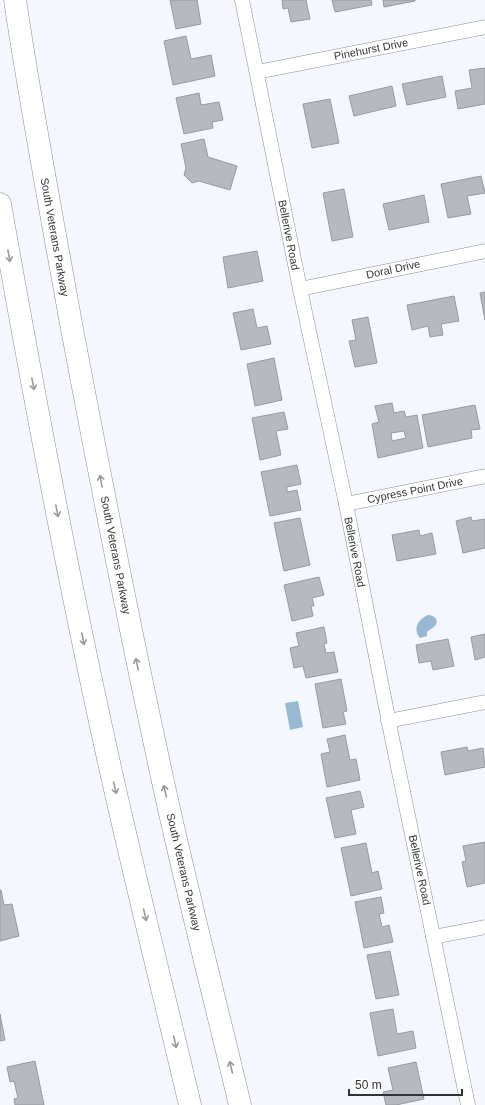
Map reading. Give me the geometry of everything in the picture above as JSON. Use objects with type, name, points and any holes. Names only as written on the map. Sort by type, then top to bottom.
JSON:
[{"type":"highway","name":"South Veterans Parkway","points":[[15,0],[35,125],[87,408],[136,657],[159,767],[240,1105]]},
{"type":"highway","points":[[0,204],[58,519],[106,750],[190,1105]]},
{"type":"street","name":"Bellerive Road","points":[[242,0],[300,289],[346,504],[388,721],[468,1105]]},
{"type":"street","name":"Pinehurst Drive","points":[[257,72],[485,27]]},
{"type":"street","name":"Doral Drive","points":[[300,289],[485,250]]},
{"type":"street","name":"Cypress Point Drive","points":[[346,504],[485,476]]},
{"type":"street","points":[[388,721],[485,702]]},
{"type":"street","points":[[433,937],[485,927]]},
{"type":"water","points":[[428,615],[436,618],[437,622],[434,627],[427,632],[427,636],[420,638],[417,631],[419,621]]},
{"type":"water","points":[[298,701],[303,727],[290,730],[285,703]]},
{"type":"building","points":[[170,0],[197,0],[201,24],[176,29]]},
{"type":"building","points":[[282,0],[306,0],[310,19],[291,22],[288,8],[283,9]]},
{"type":"building","points":[[332,0],[371,0],[372,5],[335,12]]},
{"type":"building","points":[[383,0],[415,0],[415,1],[384,7]]},
{"type":"building","points":[[186,36],[191,59],[211,55],[215,76],[173,85],[164,41]]},
{"type":"building","points":[[485,68],[485,104],[458,109],[455,91],[472,88],[469,70]]},
{"type":"building","points":[[442,76],[446,97],[407,105],[402,84]]},
{"type":"building","points":[[392,86],[396,106],[354,116],[349,96]]},
{"type":"building","points":[[199,93],[201,105],[219,102],[223,120],[212,122],[213,128],[184,134],[176,98]]},
{"type":"building","points":[[330,99],[339,143],[312,148],[303,104]]},
{"type":"building","points":[[204,139],[208,157],[237,166],[230,190],[199,181],[192,183],[184,175],[186,168],[181,144]]},
{"type":"building","points":[[481,176],[485,193],[467,196],[471,214],[448,218],[441,184]]},
{"type":"building","points":[[344,189],[353,237],[332,241],[323,193]]},
{"type":"building","points":[[424,195],[429,222],[389,230],[383,204]]},
{"type":"building","points":[[257,251],[263,281],[228,288],[223,257]]},
{"type":"building","points":[[485,292],[485,320],[480,293]]},
{"type":"building","points":[[454,296],[459,321],[441,324],[443,335],[430,337],[428,326],[412,330],[407,305]]},
{"type":"building","points":[[253,309],[257,328],[267,326],[271,344],[241,350],[233,313]]},
{"type":"building","points":[[368,317],[377,363],[355,367],[349,341],[356,340],[352,320]]},
{"type":"building","points":[[274,358],[282,400],[255,406],[247,364]]},
{"type":"building","points":[[392,403],[394,413],[404,411],[406,417],[417,415],[423,448],[378,458],[372,424],[379,422],[375,406]],"holes":[[[404,431],[406,438],[392,441],[391,433]]]},
{"type":"building","points":[[475,405],[480,429],[471,430],[472,438],[428,447],[422,415]]},
{"type":"building","points":[[284,412],[288,429],[276,431],[281,455],[260,460],[252,418]]},
{"type":"building","points":[[297,465],[301,484],[287,487],[287,492],[297,490],[301,510],[270,516],[261,472]]},
{"type":"building","points":[[471,517],[472,521],[485,519],[485,548],[463,553],[456,521]]},
{"type":"building","points":[[300,518],[310,565],[284,571],[274,523]]},
{"type":"building","points":[[419,530],[420,536],[432,533],[436,554],[397,561],[392,535]]},
{"type":"building","points":[[319,577],[324,595],[312,598],[314,606],[311,606],[313,616],[292,621],[284,585]]},
{"type":"building","points":[[324,627],[327,643],[324,644],[326,653],[334,652],[338,672],[306,678],[303,666],[294,668],[290,648],[299,646],[296,633]]},
{"type":"building","points":[[485,634],[485,657],[475,660],[471,637]]},
{"type":"building","points":[[448,639],[454,666],[433,670],[431,661],[419,663],[416,645]]},
{"type":"building","points":[[341,679],[347,711],[343,712],[346,724],[323,728],[315,684]]},
{"type":"building","points":[[345,735],[350,760],[356,759],[360,780],[327,787],[321,754],[330,752],[327,739]]},
{"type":"building","points":[[467,747],[468,751],[483,748],[485,767],[445,775],[441,752]]},
{"type":"building","points":[[360,791],[364,807],[351,810],[356,834],[335,838],[326,798]]},
{"type":"building","points":[[485,842],[485,883],[467,887],[462,862],[466,861],[463,846]]},
{"type":"building","points":[[366,843],[372,873],[378,871],[382,889],[351,896],[341,848]]},
{"type":"building","points":[[0,890],[4,905],[12,904],[19,936],[0,941]]},
{"type":"building","points":[[381,897],[384,913],[379,914],[382,927],[389,925],[393,942],[364,948],[355,902]]},
{"type":"building","points":[[390,951],[399,995],[376,999],[367,955]]},
{"type":"building","points":[[393,1009],[397,1034],[413,1031],[416,1048],[378,1056],[370,1013]]},
{"type":"building","points":[[0,1014],[5,1040],[0,1041]]},
{"type":"building","points":[[35,1061],[44,1105],[15,1105],[14,1099],[18,1098],[14,1081],[10,1082],[7,1067]]},
{"type":"building","points":[[416,1062],[424,1099],[396,1105],[386,1105],[383,1092],[393,1090],[388,1068]]}]
